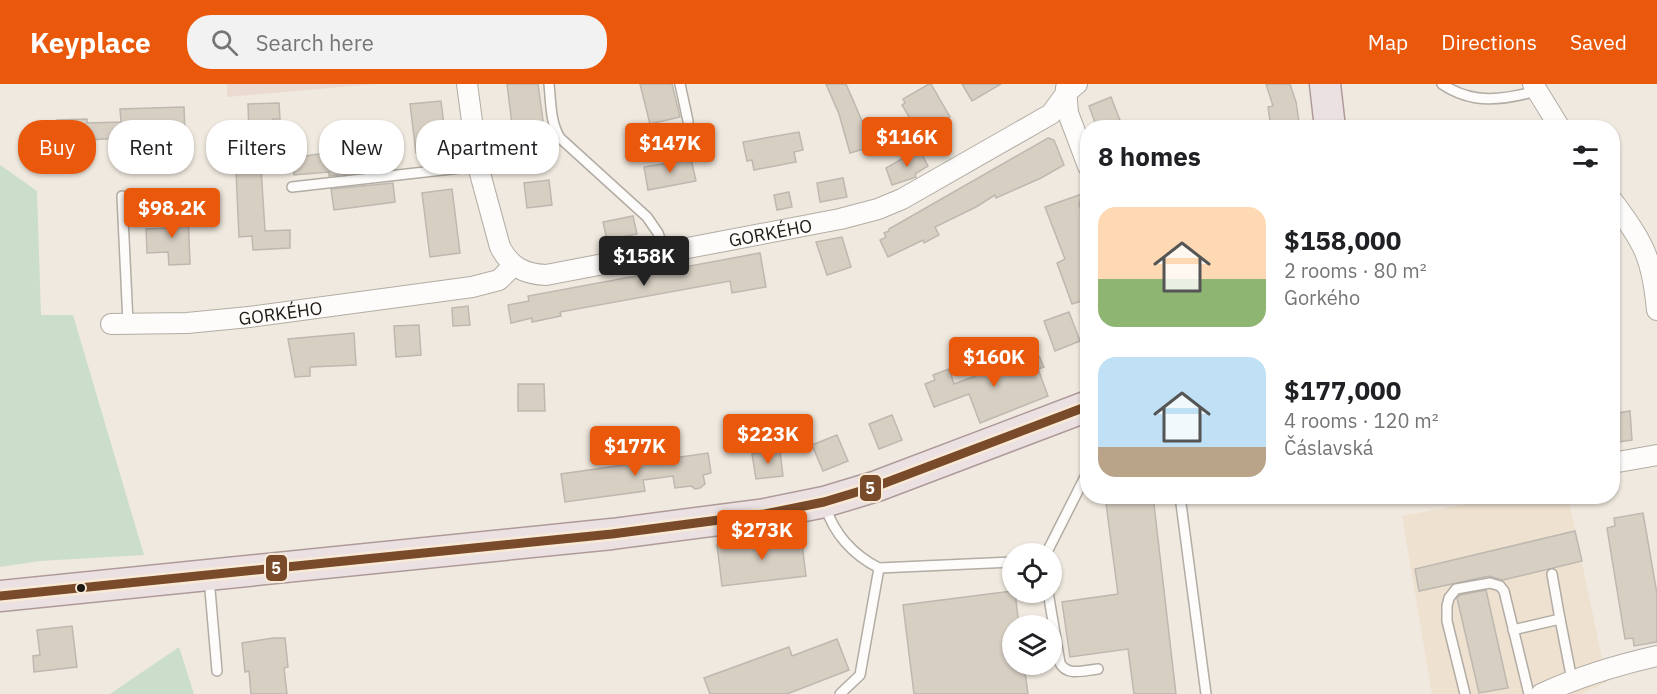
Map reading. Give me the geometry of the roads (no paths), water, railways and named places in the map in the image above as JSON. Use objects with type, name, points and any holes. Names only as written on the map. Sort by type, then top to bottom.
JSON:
[{"type":"main road","points":[[1325,84],[1329,120]]},
{"type":"main road","points":[[0,596],[612,534],[765,514],[824,502],[878,486],[1080,409]]},
{"type":"street","points":[[467,84],[472,120]]},
{"type":"street","points":[[1069,87],[1068,113],[1080,145]]},
{"type":"street","name":"GORKÉHO","points":[[120,323],[187,323],[249,317],[472,287],[499,280],[513,266],[526,272],[546,274],[840,219],[879,209],[902,200],[1051,114],[1069,87]]},
{"type":"street","points":[[1535,87],[1555,120]]},
{"type":"street","points":[[480,174],[496,236],[505,256],[513,266]]},
{"type":"street","points":[[1620,211],[1648,254],[1657,310]]},
{"type":"street","points":[[1620,462],[1657,455]]},
{"type":"street","points":[[1541,694],[1572,680],[1657,656]]},
{"type":"lane","points":[[549,84],[555,130],[560,138],[647,217],[658,233],[665,253]]},
{"type":"lane","points":[[680,84],[688,121]]},
{"type":"lane","points":[[1442,84],[1458,94],[1480,99],[1505,99],[1535,87]]},
{"type":"lane","points":[[292,187],[416,173]]},
{"type":"lane","points":[[120,323],[122,196]]},
{"type":"lane","points":[[1052,543],[1080,487]]},
{"type":"lane","points":[[824,502],[835,531],[842,540],[867,562],[879,568],[1002,562]]},
{"type":"lane","points":[[1181,504],[1206,694]]},
{"type":"lane","points":[[840,694],[860,675],[879,568]]},
{"type":"lane","points":[[1552,574],[1572,680]]},
{"type":"lane","points":[[209,576],[217,671]]},
{"type":"lane","points":[[1465,694],[1447,621],[1446,606],[1451,593],[1456,590],[1490,583],[1500,586],[1504,591],[1529,694]]},
{"type":"lane","points":[[1050,603],[1063,669],[1068,672],[1098,669]]},
{"type":"lane","points":[[1513,630],[1560,619]]}]
